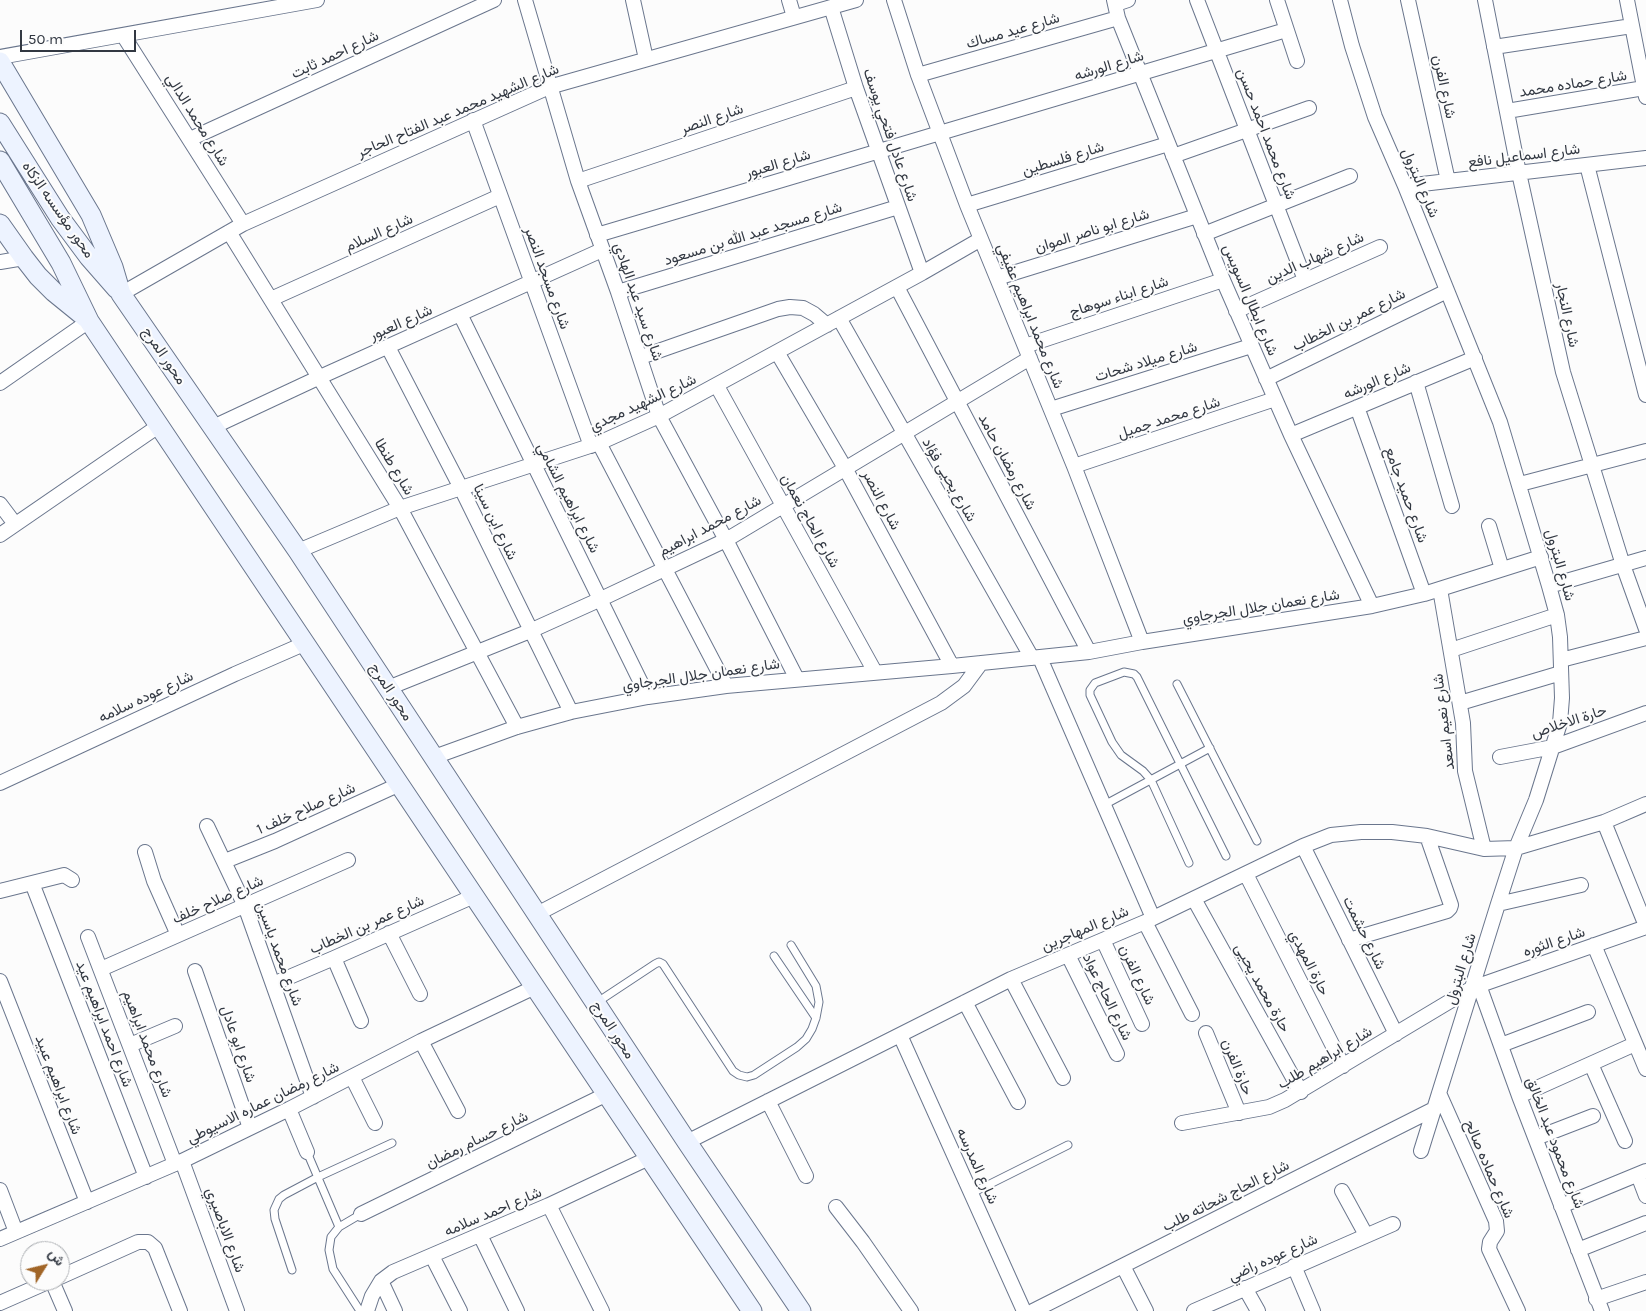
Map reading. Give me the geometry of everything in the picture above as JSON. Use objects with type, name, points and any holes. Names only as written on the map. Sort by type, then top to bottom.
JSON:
[{"type":"main road","name":"محور المرج","points":[[0,62],[91,216],[113,267],[121,294],[298,551],[687,1142],[801,1311]]},
{"type":"main road","name":"محور مؤسسه الزكاه","points":[[0,123],[46,198],[74,238],[121,294]]},
{"type":"main road","name":"محور مؤسسه الزكاه","points":[[0,161],[61,263],[89,320]]},
{"type":"main road","points":[[0,224],[24,258],[54,292],[89,320],[752,1311]]},
{"type":"street","points":[[0,57],[317,0]]},
{"type":"street","name":"شارع احمد ثابت","points":[[190,139],[494,0]]},
{"type":"street","name":"شارع سيد عبد الهادي","points":[[525,0],[578,181],[641,357],[659,416],[726,540],[797,679]]},
{"type":"street","points":[[633,0],[646,59]]},
{"type":"street","points":[[789,0],[794,18]]},
{"type":"street","name":"شارع الشهيد محمد عبد الفتاح الحاجر","points":[[121,294],[244,224],[550,87],[856,0]]},
{"type":"street","name":"شارع محمد ابراهيم عفيفي","points":[[894,0],[918,75],[940,133],[981,239],[1074,466],[1142,642]]},
{"type":"street","name":"شارع محمد احمد حسن","points":[[1197,0],[1305,280]]},
{"type":"street","points":[[1277,0],[1297,61]]},
{"type":"street","name":"شارع البترول","points":[[1340,0],[1357,64],[1375,117],[1406,186],[1500,422],[1520,484],[1557,615],[1561,667],[1560,723],[1536,800],[1516,848],[1498,904],[1476,987],[1421,1151]]},
{"type":"street","name":"شارع الفرن","points":[[1408,0],[1448,181]]},
{"type":"street","name":"شارع النجار","points":[[1485,0],[1519,173],[1563,372],[1591,465],[1646,629]]},
{"type":"street","points":[[1627,0],[1645,93]]},
{"type":"street","name":"شارع عيد مساك","points":[[918,75],[1119,6]]},
{"type":"street","name":"شارع ابطال السويس","points":[[1119,6],[1140,73],[1236,311],[1291,435],[1372,606]]},
{"type":"street","name":"شارع عادل فتحي يوسف","points":[[831,7],[856,88],[922,273]]},
{"type":"street","points":[[1494,47],[1632,26]]},
{"type":"street","name":"شارع الورشه","points":[[940,133],[1286,30]]},
{"type":"street","name":"شارع محمد الدالي","points":[[123,34],[244,224]]},
{"type":"street","name":"شارع النصر","points":[[578,181],[856,88]]},
{"type":"street","name":"شارع حماده محمد","points":[[1507,111],[1645,93]]},
{"type":"street","name":"شارع فلسطين","points":[[968,205],[1247,130],[1309,108]]},
{"type":"street","name":"شارع مسجد النصر","points":[[473,120],[531,282],[595,445],[726,686]]},
{"type":"street","name":"شارع العبور","points":[[597,235],[940,133]]},
{"type":"street","name":"شارع اسماعيل نافع","points":[[1406,186],[1646,158]]},
{"type":"street","points":[[1587,165],[1646,395]]},
{"type":"street","points":[[1204,234],[1350,176]]},
{"type":"street","name":"شارع السلام","points":[[271,299],[500,196]]},
{"type":"street","name":"شارع مسجد عبد الله بن مسعود","points":[[618,292],[898,207]]},
{"type":"street","name":"شارع ابو ناصر الموان","points":[[997,278],[1197,216]]},
{"type":"street","name":"شارع طنطا","points":[[229,232],[320,376],[400,508],[517,727]]},
{"type":"street","name":"شارع الشهيد مجدي","points":[[298,551],[400,508],[595,445],[659,416],[717,386],[981,239]]},
{"type":"street","name":"شارع شهاب الدين","points":[[1236,311],[1380,247]]},
{"type":"street","name":"شارع العبور","points":[[213,428],[320,376],[602,250]]},
{"type":"street","points":[[0,262],[24,258]]},
{"type":"street","name":"شارع ابناء سوهاج","points":[[1028,352],[1223,280]]},
{"type":"street","name":"شارع رمضان حامد","points":[[897,287],[1089,652]]},
{"type":"street","name":"شارع عمر بن الخطاب","points":[[1266,379],[1447,291]]},
{"type":"street","points":[[641,357],[778,309],[802,308],[833,322]]},
{"type":"street","name":"شارع ابراهيم الشامي","points":[[460,314],[648,697]]},
{"type":"street","points":[[0,383],[89,320]]},
{"type":"street","name":"شارع يحيى فؤاد","points":[[833,322],[904,433],[1036,658],[1104,805],[1149,920],[1192,1014]]},
{"type":"street","name":"شارع ميلاد شحات","points":[[1051,409],[1251,346]]},
{"type":"street","name":"شارع ابن سينا","points":[[388,347],[461,488],[571,712]]},
{"type":"street","name":"شارع النصر","points":[[777,352],[845,468],[952,666]]},
{"type":"street","name":"شارع محمد ابراهيم","points":[[388,688],[530,631],[601,600],[726,540],[957,401],[1028,352]]},
{"type":"street","name":"شارع الورشه","points":[[1291,435],[1475,358]]},
{"type":"street","points":[[1416,382],[1452,506]]},
{"type":"street","name":"شارع الحاج نعمان","points":[[717,386],[875,672]]},
{"type":"street","name":"شارع محمد جميل","points":[[1074,466],[1275,400]]},
{"type":"street","name":"شارع حميد جامع","points":[[1357,407],[1424,594]]},
{"type":"street","points":[[0,535],[160,424]]},
{"type":"street","points":[[1520,484],[1646,451]]},
{"type":"street","points":[[0,504],[15,524]]},
{"type":"street","points":[[1490,526],[1502,569]]},
{"type":"street","name":"شارع نعمان جلال الجرجاوي","points":[[434,757],[517,727],[571,712],[648,697],[726,686],[1089,652],[1372,606],[1424,594],[1541,557]]},
{"type":"street","points":[[1549,586],[1646,558]]},
{"type":"street","name":"شارع نعيم اسعد","points":[[1440,589],[1460,702],[1465,740],[1465,771],[1484,850]]},
{"type":"street","points":[[1451,650],[1557,615]]},
{"type":"street","points":[[1460,702],[1646,638]]},
{"type":"street","name":"شارع عوده سلامه","points":[[0,783],[306,643]]},
{"type":"street","points":[[537,914],[941,703],[964,686],[981,663]]},
{"type":"street","name":"حارة الاخلاص","points":[[1500,757],[1553,747],[1646,713]]},
{"type":"street","name":"شارع صلاح خلف 1","points":[[224,861],[275,841],[400,784]]},
{"type":"street","name":"شارع المهاجرين","points":[[687,1142],[1010,979],[1149,920],[1303,846],[1330,835],[1392,832],[1427,836],[1484,850],[1516,848],[1604,822],[1646,804]]},
{"type":"street","points":[[1604,822],[1646,927]]},
{"type":"street","name":"شارع محمد ياسين","points":[[208,826],[245,906],[313,1097]]},
{"type":"street","points":[[1349,940],[1450,908],[1451,905],[1427,836]]},
{"type":"street","name":"شارع حشمت","points":[[1303,846],[1396,1034]]},
{"type":"street","points":[[145,852],[154,881],[178,935]]},
{"type":"street","name":"شارع صلاح خلف","points":[[101,969],[348,860]]},
{"type":"street","name":"حارة المهدي","points":[[1246,874],[1343,1066]]},
{"type":"street","points":[[0,891],[64,875],[72,880]]},
{"type":"street","name":"شارع احمد ابراهيم عيد","points":[[32,883],[146,1177]]},
{"type":"street","points":[[1498,904],[1581,885]]},
{"type":"street","name":"شارع عمر بن الخطاب","points":[[273,984],[474,896]]},
{"type":"street","name":"حارة محمد يحيى","points":[[1194,899],[1301,1092]]},
{"type":"street","name":"شارع الثوره","points":[[1476,987],[1646,927]]},
{"type":"street","points":[[389,933],[420,994]]},
{"type":"street","name":"شارع محمد ابراهيم","points":[[88,937],[130,1045],[179,1162]]},
{"type":"street","name":"شارع الفرن","points":[[1103,940],[1142,1024]]},
{"type":"street","points":[[1594,945],[1646,1069]]},
{"type":"street","name":"شارع الحاج عواد","points":[[1068,954],[1117,1054]]},
{"type":"street","points":[[334,958],[361,1021]]},
{"type":"street","name":"شارع ابو عادل","points":[[195,970],[250,1128]]},
{"type":"street","points":[[1010,979],[1062,1078]]},
{"type":"street","name":"شارع ابراهيم عبيد","points":[[0,980],[86,1202]]},
{"type":"street","name":"شارع رمضان عماره الاسيوطي","points":[[0,1239],[179,1162],[313,1097],[421,1041],[535,987]]},
{"type":"street","name":"شارع ابراهيم طلب","points":[[1182,1123],[1269,1107],[1301,1092],[1476,987]]},
{"type":"street","name":"شارع محمود عبد الخالق","points":[[1476,987],[1501,1045],[1599,1305]]},
{"type":"street","points":[[965,1002],[1018,1102]]},
{"type":"street","points":[[1501,1045],[1588,1012]]},
{"type":"street","points":[[130,1045],[175,1026]]},
{"type":"street","name":"حارة الفرن","points":[[1206,1033],[1239,1113]]},
{"type":"street","name":"شارع المدرسه","points":[[900,1035],[1024,1311]]},
{"type":"street","points":[[421,1041],[458,1111]]},
{"type":"street","points":[[1519,1096],[1635,1044]]},
{"type":"street","points":[[1591,1064],[1624,1141]]},
{"type":"street","points":[[352,1077],[375,1123]]},
{"type":"street","name":"شارع حماده صالح","points":[[1439,1093],[1496,1221],[1497,1231],[1490,1242],[1489,1249],[1518,1311]]},
{"type":"street","name":"شارع حسام رمضان","points":[[361,1214],[607,1094]]},
{"type":"street","points":[[768,1101],[806,1176]]},
{"type":"street","points":[[289,1109],[307,1152]]},
{"type":"street","name":"شارع الحاج شحاته طلب","points":[[1033,1311],[1434,1109]]},
{"type":"street","points":[[1536,1138],[1593,1116]]},
{"type":"street","name":"شارع احمد سلامه","points":[[381,1281],[393,1272],[549,1206],[649,1158]]},
{"type":"street","name":"شارع الاباصيري","points":[[179,1162],[237,1311]]},
{"type":"street","points":[[1561,1206],[1642,1173],[1646,1196]]},
{"type":"street","points":[[0,1190],[16,1232]]},
{"type":"street","points":[[1342,1191],[1366,1235]]},
{"type":"street","points":[[549,1206],[602,1311]]},
{"type":"street","points":[[836,1207],[869,1250],[910,1311]]},
{"type":"street","points":[[1578,1250],[1646,1223]]},
{"type":"street","name":"شارع عوده راضي","points":[[1194,1311],[1393,1224]]},
{"type":"street","points":[[480,1235],[517,1311]]},
{"type":"street","points":[[70,1272],[138,1242],[148,1242],[155,1248],[180,1311]]},
{"type":"street","points":[[432,1256],[460,1311]]},
{"type":"street","points":[[1123,1266],[1146,1311]]},
{"type":"street","points":[[1294,1266],[1313,1311]]},
{"type":"street","points":[[367,1311],[372,1296],[381,1281]]},
{"type":"street","points":[[381,1281],[395,1311]]},
{"type":"street","points":[[1599,1305],[1646,1282]]},
{"type":"street","points":[[1245,1288],[1258,1311]]},
{"type":"street","points":[[0,1303],[28,1291]]},
{"type":"street","points":[[56,1291],[65,1311]]},
{"type":"lane","points":[[1189,863],[1151,780],[1143,771],[1121,755],[1112,742],[1090,695],[1090,690],[1095,682],[1124,672],[1134,674],[1137,677],[1226,856]]},
{"type":"lane","points":[[1177,684],[1257,842]]},
{"type":"lane","points":[[1104,805],[1210,748]]},
{"type":"lane","points":[[596,1003],[655,964],[663,964],[733,1071],[747,1077],[754,1075],[806,1039],[816,1018],[819,1002],[816,986],[791,945]]},
{"type":"lane","points":[[774,956],[816,1018]]},
{"type":"lane","points":[[292,1270],[275,1219],[275,1204],[284,1195],[318,1177],[392,1143]]},
{"type":"lane","points":[[972,1193],[1068,1145]]},
{"type":"lane","points":[[307,1152],[339,1227]]},
{"type":"lane","points":[[360,1311],[333,1269],[329,1250],[331,1236],[339,1227],[361,1214]]}]
